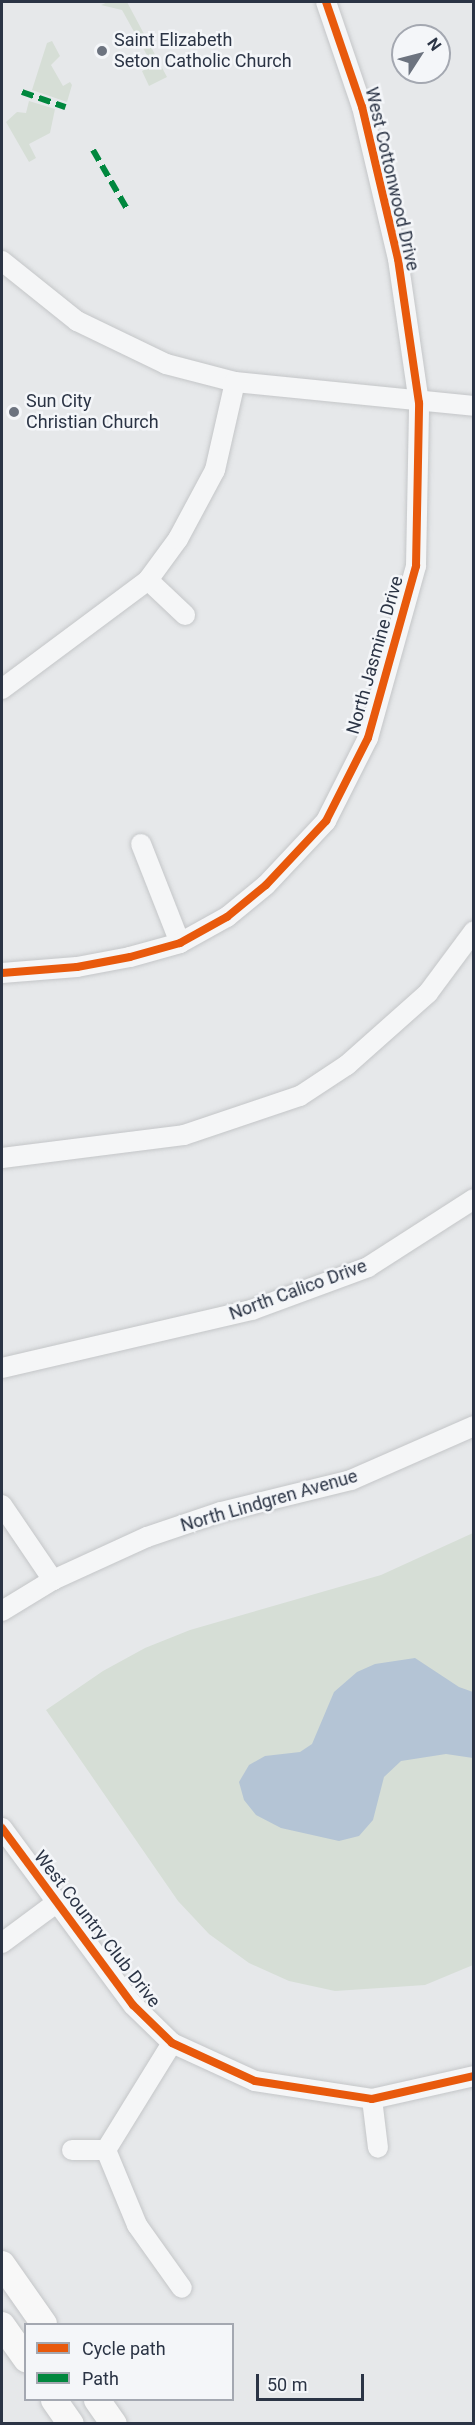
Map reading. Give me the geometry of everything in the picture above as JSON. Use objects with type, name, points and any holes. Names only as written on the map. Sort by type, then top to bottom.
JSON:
[{"type":"main road","points":[[2,2264],[43,2323]]},
{"type":"main road","points":[[2,2325],[24,2356]]},
{"type":"main road","points":[[55,2401],[71,2424]]},
{"type":"main road","points":[[98,2401],[114,2424]]},
{"type":"street","name":"West Cottonwood Drive","points":[[326,2],[362,107],[398,259],[419,403]]},
{"type":"street","points":[[2,261],[42,296],[94,331],[166,364],[235,382],[419,403],[474,406]]},
{"type":"street","points":[[2,689],[148,580],[178,539],[215,470],[235,382]]},
{"type":"street","name":"North Jasmine Drive","points":[[2,973],[76,968],[180,943],[227,917],[266,885],[326,821],[368,738],[416,566],[419,403]]},
{"type":"street","points":[[148,580],[185,615]]},
{"type":"street","points":[[141,844],[180,943]]},
{"type":"street","points":[[2,1158],[183,1135],[300,1096],[347,1065],[428,993],[474,932]]},
{"type":"street","name":"North Calico Drive","points":[[2,1368],[252,1310],[368,1267],[474,1199]]},
{"type":"street","name":"North Lindgren Avenue","points":[[2,1611],[53,1580],[122,1547],[196,1519],[351,1480],[474,1426]]},
{"type":"street","points":[[2,1505],[53,1580]]},
{"type":"street","name":"West Country Club Drive","points":[[2,1828],[133,2004],[172,2043],[255,2081],[372,2099],[474,2076]]},
{"type":"street","points":[[2,1943],[56,1902]]},
{"type":"street","points":[[106,2150],[172,2043]]},
{"type":"street","points":[[372,2099],[378,2148]]},
{"type":"street","points":[[72,2150],[106,2150]]},
{"type":"street","points":[[106,2150],[137,2225],[182,2288]]},
{"type":"shaded area","points":[[108,2],[127,2],[167,77],[149,86],[142,71],[148,68],[148,57],[122,10],[101,5]]},
{"type":"shaded area","points":[[52,41],[60,56],[51,65],[63,86],[70,82],[72,85],[67,102],[32,90],[47,43]]},
{"type":"shaded area","points":[[29,101],[55,109],[50,133],[29,144],[36,158],[29,162],[6,122],[17,112],[26,113]]},
{"type":"shaded area","points":[[473,1533],[473,1965],[425,1985],[335,1991],[289,1981],[249,1963],[209,1934],[178,1901],[46,1710],[103,1671],[145,1648],[190,1630],[381,1575]]},
{"type":"water","points":[[415,1658],[459,1687],[473,1692],[473,1758],[446,1754],[401,1761],[384,1777],[373,1820],[359,1836],[339,1841],[281,1828],[256,1815],[244,1800],[239,1782],[249,1765],[265,1756],[300,1752],[312,1744],[334,1692],[357,1672],[375,1664]]},
{"type":"marked path","points":[[22,92],[65,107]]},
{"type":"marked path","points":[[93,150],[127,209]]},
{"type":"cycle path","points":[[2,973],[77,967],[130,957],[180,943],[227,917],[266,885],[326,821],[368,738],[416,566],[419,403],[398,259],[362,107],[326,2]]},
{"type":"cycle path","points":[[2,1828],[133,2005],[172,2043],[255,2081],[372,2099],[474,2076]]},
{"type":"place","name":"Saint Elizabeth Seton Catholic Church","points":[[102,51]]},
{"type":"place","name":"Sun City Christian Church","points":[[14,412]]}]
